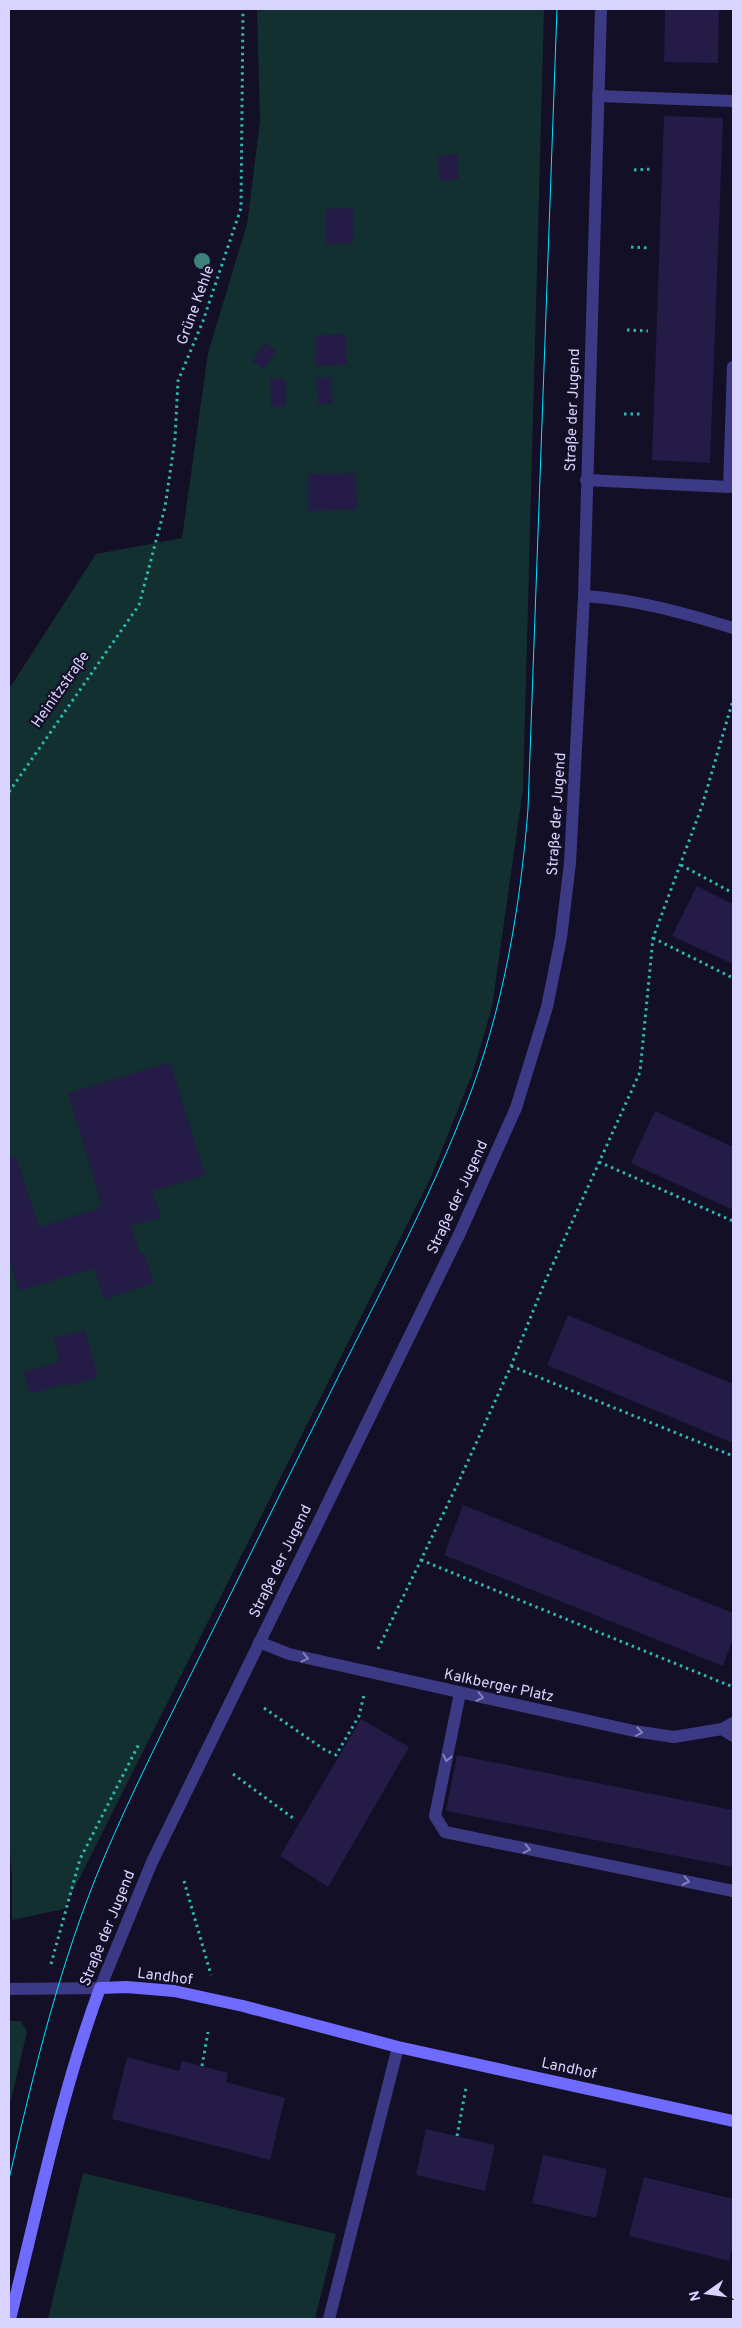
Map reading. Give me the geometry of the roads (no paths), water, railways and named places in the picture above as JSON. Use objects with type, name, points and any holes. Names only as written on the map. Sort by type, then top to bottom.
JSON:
[{"type":"main road","name":"Landhof","points":[[100,1988],[126,1987],[174,1991],[243,2006],[398,2047],[733,2122]]},
{"type":"main road","name":"Straße der Jugend","points":[[10,2319],[62,2102],[79,2046],[100,1988]]},
{"type":"street","name":"Straße der Jugend","points":[[100,1988],[152,1862],[458,1235],[516,1108],[547,1007],[561,938],[570,863],[584,596],[601,9]]},
{"type":"street","points":[[598,96],[733,101]]},
{"type":"street","points":[[586,480],[729,487],[733,367]]},
{"type":"street","points":[[584,596],[620,598],[684,613],[733,628]]},
{"type":"street","name":"Kalkberger Platz","points":[[259,1642],[289,1654],[634,1731],[674,1737],[728,1726]]},
{"type":"street","points":[[460,1693],[435,1816],[445,1832],[733,1891]]},
{"type":"street","points":[[728,1726],[733,1736]]},
{"type":"street","points":[[9,1989],[100,1988]]},
{"type":"street","points":[[329,2319],[398,2047]]},
{"type":"tram line","points":[[9,2179],[49,2017],[74,1938],[103,1860],[151,1755],[423,1205],[466,1105],[479,1069],[500,996],[515,922],[528,809],[557,9]]}]
